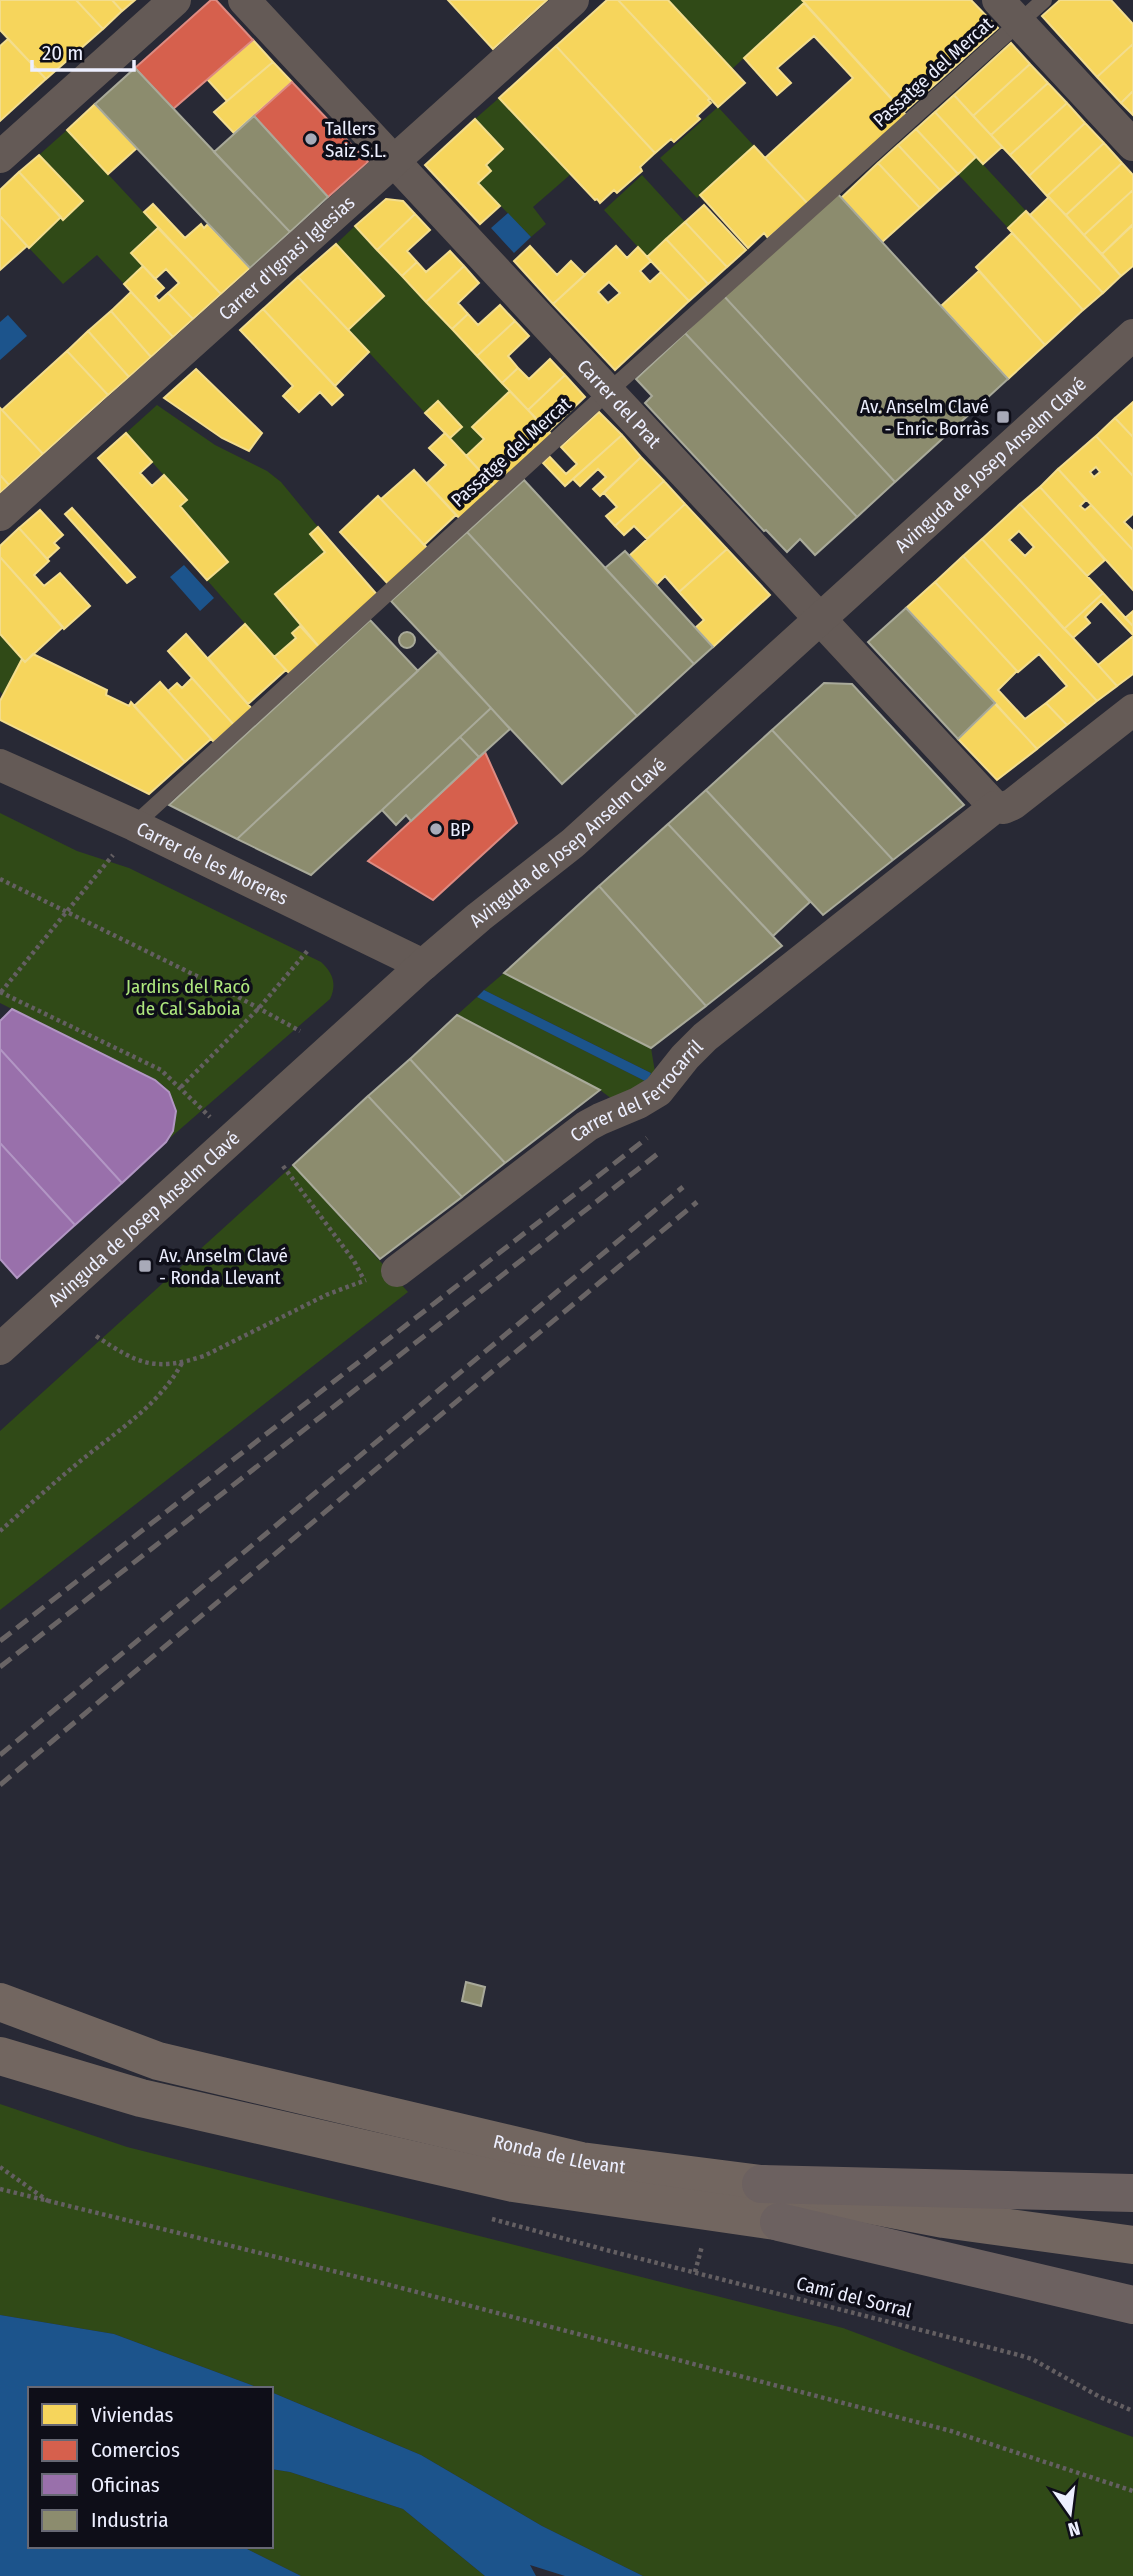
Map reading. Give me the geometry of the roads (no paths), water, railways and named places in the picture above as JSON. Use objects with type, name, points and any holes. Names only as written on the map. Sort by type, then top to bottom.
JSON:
[{"type":"highway","points":[[761,2184],[1133,2193]]},
{"type":"highway","points":[[779,2222],[1133,2305]]},
{"type":"main road","name":"Ronda de Llevant","points":[[0,2002],[171,2064],[582,2161],[761,2184],[944,2219],[1133,2245]]},
{"type":"main road","name":"Ronda de Llevant","points":[[0,2056],[141,2098],[513,2183],[779,2222],[1133,2264]]},
{"type":"street","points":[[0,157],[175,0]]},
{"type":"street","name":"Carrer del Prat","points":[[244,0],[995,807]]},
{"type":"street","name":"Carrer d'Ignasi Iglesias","points":[[0,515],[573,0]]},
{"type":"street","points":[[1008,11],[1133,145]]},
{"type":"street","name":"Avinguda de Josep Anselm Clavé","points":[[0,1349],[423,965],[478,917],[573,843],[1133,335]]},
{"type":"street","name":"Carrer del Ferrocarril","points":[[397,1271],[587,1126],[658,1091],[705,1037],[995,807],[1004,808],[1013,804],[1133,710]]},
{"type":"street","name":"Carrer de les Moreres","points":[[0,765],[134,825],[423,965]]},
{"type":"lane","name":"Passatge del Mercat","points":[[134,825],[607,393],[1008,11],[1044,0]]},
{"type":"water","points":[[508,213],[531,237],[514,253],[491,228]]},
{"type":"water","points":[[8,315],[27,336],[0,360],[0,322]]},
{"type":"water","points":[[184,565],[214,598],[200,611],[170,577]]},
{"type":"water","points":[[484,990],[651,1073],[647,1082],[477,997]]},
{"type":"water","points":[[0,2315],[114,2334],[257,2387],[28,2387],[28,2548],[245,2548],[301,2576],[0,2576]]},
{"type":"water","points":[[273,2393],[421,2455],[542,2526],[643,2576],[565,2576],[530,2565],[536,2576],[485,2576],[403,2509],[290,2472],[273,2469]]},
{"type":"railway","points":[[0,1641],[647,1138]]},
{"type":"railway","points":[[0,1667],[660,1152]]},
{"type":"railway","points":[[0,1755],[683,1187]]},
{"type":"railway","points":[[0,1785],[697,1202]]},
{"type":"place","name":"Tallers Saiz S.L.","points":[[311,139]]},
{"type":"place","name":"Av. Anselm Clavé - Enric Borràs","points":[[1003,417]]},
{"type":"place","name":"BP","points":[[436,829]]},
{"type":"place","name":"Av. Anselm Clavé - Ronda Llevant","points":[[145,1266]]},
{"type":"park label","name":"Jardins del Racó de Cal Saboia","points":[[188,997]]}]
